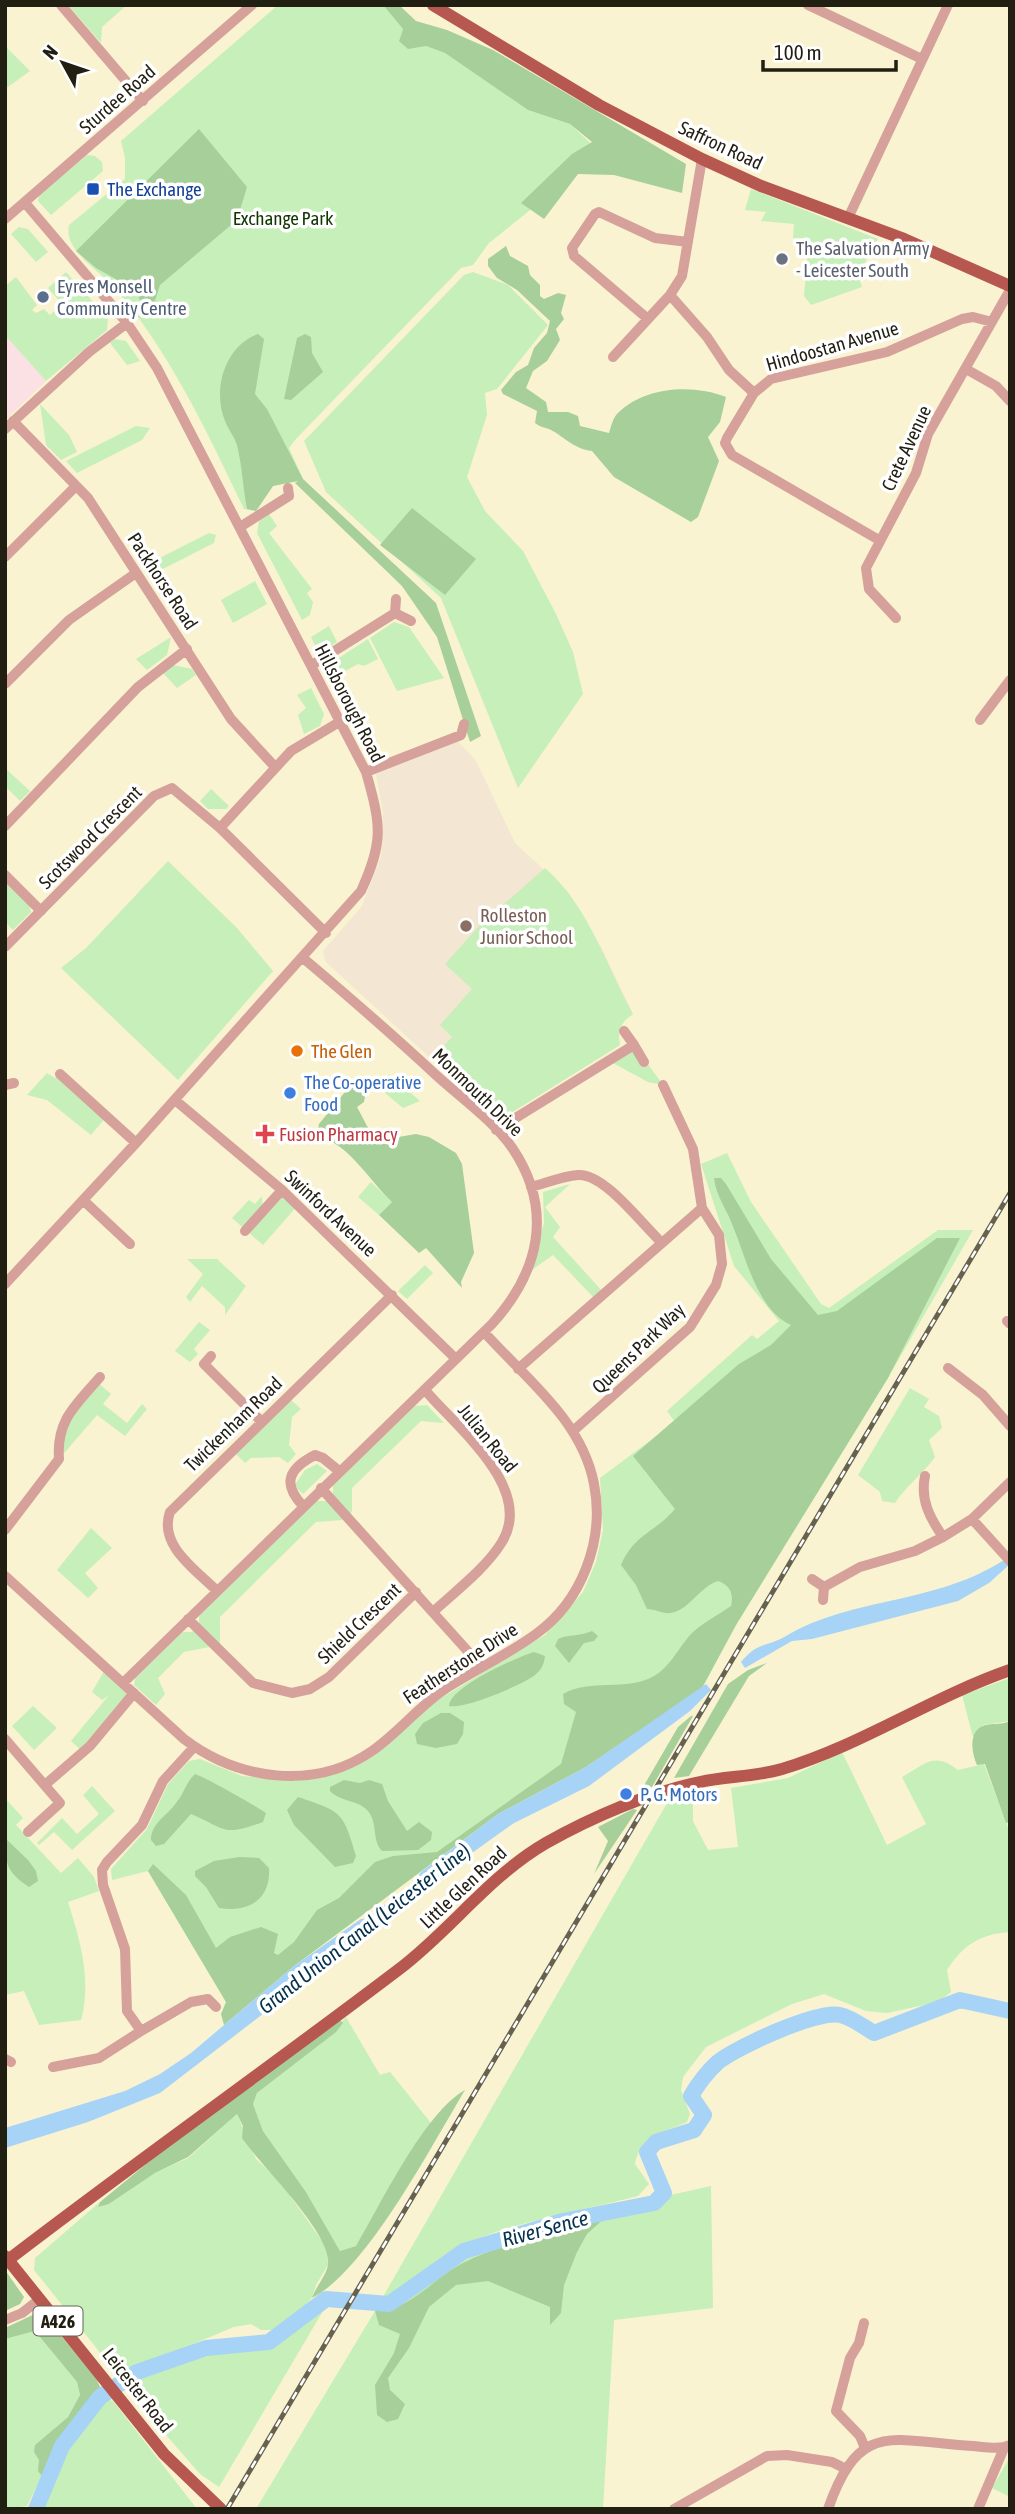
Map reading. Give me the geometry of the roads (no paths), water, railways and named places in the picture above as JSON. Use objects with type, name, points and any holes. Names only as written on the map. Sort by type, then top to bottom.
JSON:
[{"type":"main road","name":"Saffron Road","points":[[433,5],[599,105],[702,159],[761,186],[849,216],[1010,288]]},
{"type":"main road","name":"Little Glen Road","points":[[7,2258],[401,1968],[482,1892],[531,1852],[604,1816],[656,1795],[699,1782],[757,1775],[806,1761],[962,1689],[1010,1670]]},
{"type":"main road","name":"Leicester Road","points":[[7,2258],[164,2454],[221,2509]]},
{"type":"street","points":[[61,5],[143,100]]},
{"type":"street","points":[[808,5],[922,59]]},
{"type":"street","points":[[849,216],[948,5]]},
{"type":"street","name":"Sturdee Road","points":[[5,219],[26,204],[245,8]]},
{"type":"street","points":[[613,357],[670,295],[682,276],[702,159]]},
{"type":"street","name":"Hillsborough Road","points":[[5,1284],[326,933],[360,891],[377,857],[379,829],[366,772],[169,389],[127,323],[26,204]]},
{"type":"street","points":[[648,319],[574,256],[572,248],[599,212],[655,238],[688,242]]},
{"type":"street","name":"Crete Avenue","points":[[896,618],[869,589],[865,573],[879,540],[916,473],[928,434],[1010,288]]},
{"type":"street","points":[[670,295],[707,337],[729,370],[754,393]]},
{"type":"street","name":"Hindoostan Avenue","points":[[879,540],[732,455],[725,443],[727,438],[754,393],[771,379],[887,352],[962,319],[973,317],[992,322]]},
{"type":"street","points":[[9,425],[89,352],[127,323]]},
{"type":"street","points":[[966,369],[996,386],[1010,401]]},
{"type":"street","name":"Packhorse Road","points":[[9,425],[76,486],[96,509],[231,719],[275,767]]},
{"type":"street","points":[[5,557],[76,486]]},
{"type":"street","points":[[240,527],[292,494]]},
{"type":"street","points":[[5,684],[69,620],[136,573]]},
{"type":"street","points":[[395,613],[396,599]]},
{"type":"street","points":[[312,665],[395,613]]},
{"type":"street","points":[[395,613],[411,621]]},
{"type":"street","points":[[5,826],[138,687],[187,649]]},
{"type":"street","points":[[980,720],[1010,680]]},
{"type":"street","points":[[220,828],[275,767],[306,739],[341,721]]},
{"type":"street","points":[[366,772],[465,734]]},
{"type":"street","name":"Scotswood Crescent","points":[[5,947],[162,791],[172,788],[183,794],[220,828],[326,933]]},
{"type":"street","points":[[5,874],[41,911]]},
{"type":"street","name":"Monmouth Drive","points":[[123,1683],[484,1332],[511,1303],[529,1272],[537,1241],[538,1221],[531,1188],[513,1150],[496,1130],[303,958]]},
{"type":"street","points":[[624,1031],[643,1062]]},
{"type":"street","points":[[496,1130],[634,1045]]},
{"type":"street","points":[[60,1074],[136,1143]]},
{"type":"street","name":"Queens Park Way","points":[[573,1431],[675,1342],[703,1309],[716,1285],[722,1264],[719,1235],[702,1208],[693,1149],[663,1086]]},
{"type":"street","name":"Swinford Avenue","points":[[175,1100],[282,1190],[456,1359]]},
{"type":"street","points":[[531,1188],[580,1175],[593,1178],[609,1187],[630,1213],[660,1242]]},
{"type":"street","points":[[245,1230],[282,1190]]},
{"type":"street","points":[[83,1200],[130,1244]]},
{"type":"street","points":[[518,1369],[702,1208]]},
{"type":"street","name":"Twickenham Road","points":[[216,1590],[174,1547],[167,1521],[181,1499],[391,1295]]},
{"type":"street","name":"Featherstone Drive","points":[[5,1576],[194,1747],[226,1765],[259,1774],[292,1776],[324,1772],[362,1757],[375,1749],[431,1699],[550,1622],[572,1595],[587,1567],[596,1531],[597,1506],[592,1475],[573,1431],[484,1332]]},
{"type":"street","points":[[204,1359],[261,1421]]},
{"type":"street","points":[[948,1368],[983,1395],[1010,1426]]},
{"type":"street","points":[[5,1530],[59,1459],[57,1439],[64,1420],[100,1377]]},
{"type":"street","name":"Julian Road","points":[[425,1390],[502,1478],[510,1517],[507,1533],[496,1550],[434,1611]]},
{"type":"street","points":[[303,1506],[290,1489],[290,1480],[299,1466],[315,1455],[339,1471]]},
{"type":"street","points":[[925,1476],[917,1488],[943,1537]]},
{"type":"street","points":[[824,1587],[860,1567],[915,1551],[943,1537],[972,1519],[1010,1482]]},
{"type":"street","points":[[321,1488],[482,1667]]},
{"type":"street","points":[[972,1519],[1006,1558]]},
{"type":"street","points":[[811,1579],[824,1587]]},
{"type":"street","points":[[823,1600],[824,1587]]},
{"type":"street","name":"Shield Crescent","points":[[188,1619],[253,1683],[292,1693],[310,1689],[329,1677],[416,1592]]},
{"type":"street","points":[[46,1784],[90,1746],[134,1693]]},
{"type":"street","points":[[5,1739],[60,1803],[28,1832]]},
{"type":"street","points":[[141,2031],[128,2011],[125,1949],[103,1885],[102,1870],[107,1861],[142,1825],[163,1781],[194,1747]]},
{"type":"street","points":[[53,2067],[99,2058],[191,2002],[208,1999],[216,2007]]},
{"type":"street","points":[[5,2320],[22,2313],[40,2299]]},
{"type":"street","points":[[864,2323],[859,2343],[850,2358],[836,2411],[860,2436],[866,2448]]},
{"type":"street","points":[[828,2509],[844,2468],[866,2448],[902,2438],[1007,2446],[978,2509]]},
{"type":"street","points":[[674,2509],[767,2456],[787,2455],[832,2462],[844,2468]]},
{"type":"water","points":[[1010,1556],[1010,1564],[989,1583],[958,1601],[812,1639],[792,1641],[745,1668],[741,1662],[758,1647],[812,1623],[955,1584]]},
{"type":"water","name":"Grand Union Canal (Leicester Line)","points":[[706,1684],[711,1690],[690,1711],[589,1786],[514,1823],[437,1878],[417,1888],[369,1924],[358,1941],[160,2093],[88,2122],[5,2148],[5,2128],[125,2091],[160,2074],[191,2053],[294,1966],[361,1919],[366,1919],[413,1883],[421,1872],[498,1814],[586,1767]]},
{"type":"waterway","name":"River Sence","points":[[36,2509],[62,2446],[100,2397],[137,2372],[206,2348],[269,2342],[326,2299],[389,2304],[464,2251],[563,2221],[654,2203],[664,2193],[647,2152],[656,2142],[694,2130],[704,2115],[691,2096],[703,2078],[728,2055],[778,2031],[829,2015],[849,2018],[874,2033],[960,2000],[1010,2011]]},
{"type":"railway","points":[[227,2509],[1010,1193]]},
{"type":"place","name":"The Exchange","points":[[93,189]]},
{"type":"place","name":"The Salvation Army - Leicester South","points":[[782,259]]},
{"type":"place","name":"Eyres Monsell Community Centre","points":[[43,297]]},
{"type":"place","name":"Rolleston Junior School","points":[[466,926]]},
{"type":"place","name":"The Glen","points":[[297,1051]]},
{"type":"place","name":"The Co-operative Food","points":[[290,1093]]},
{"type":"place","name":"Fusion Pharmacy","points":[[265,1134]]},
{"type":"place","name":"P. G. Motors","points":[[626,1794]]},
{"type":"park label","name":"Exchange Park","points":[[283,218]]}]
